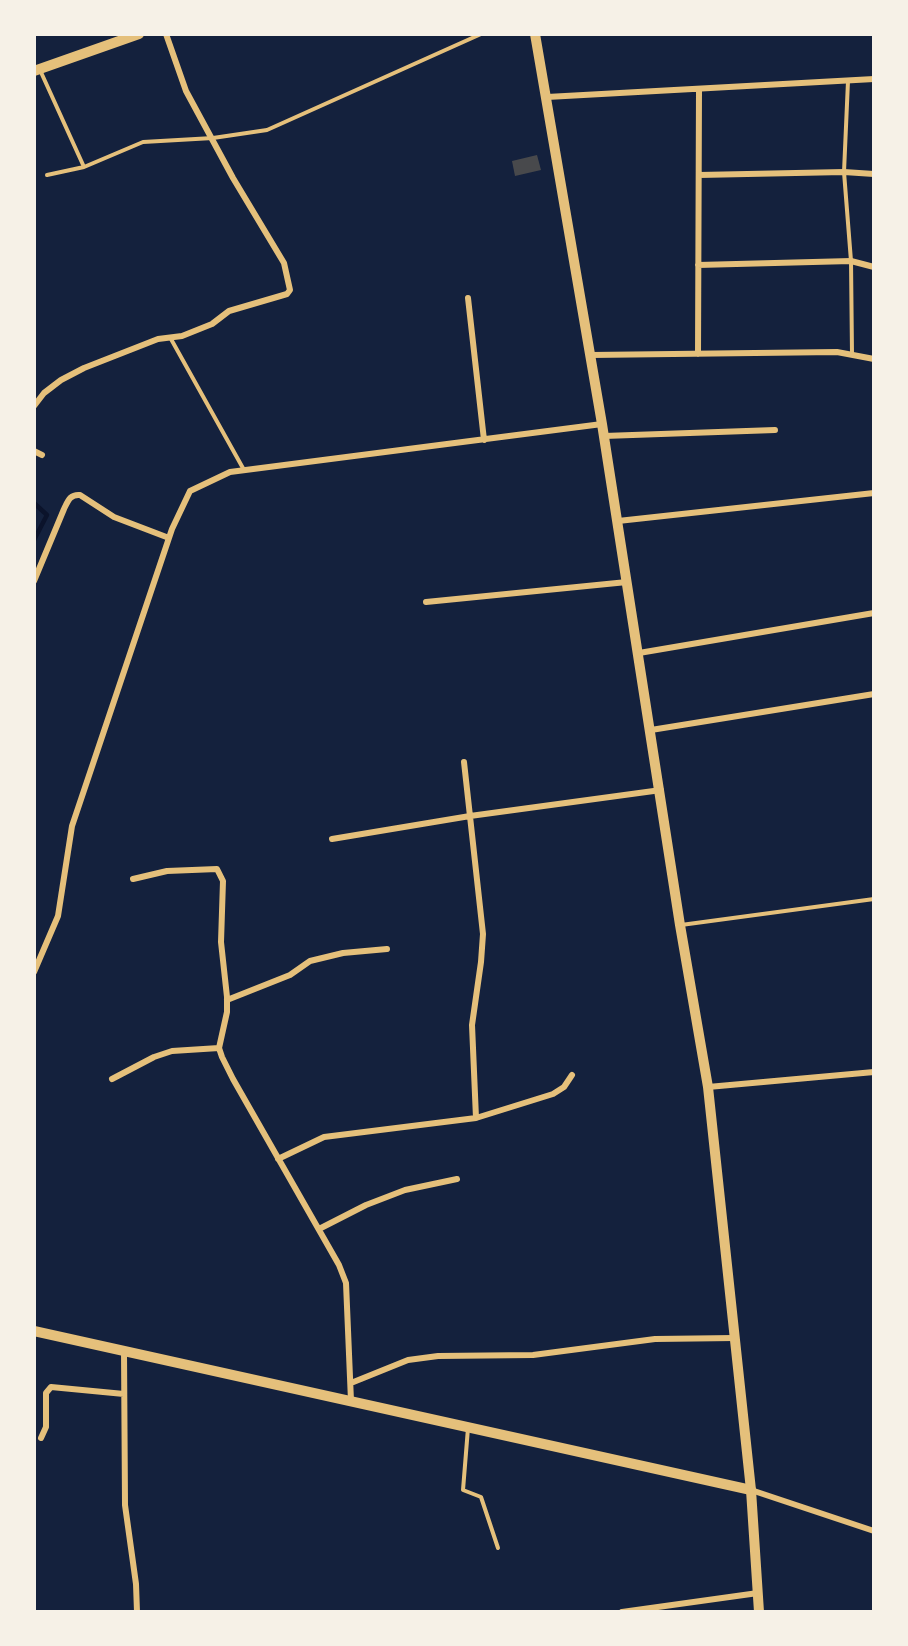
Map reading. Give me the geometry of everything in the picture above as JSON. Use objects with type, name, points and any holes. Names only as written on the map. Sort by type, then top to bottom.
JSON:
[{"type":"main road","points":[[37,71],[139,34]]},
{"type":"main road","points":[[535,34],[591,355],[661,790],[680,925],[708,1088],[750,1490],[759,1611]]},
{"type":"main road","points":[[34,1331],[750,1490]]},
{"type":"street","points":[[34,406],[44,393],[61,380],[84,368],[158,339],[171,339],[212,324],[229,311],[287,294],[291,290],[284,263],[233,178],[186,92],[166,34]]},
{"type":"street","points":[[547,97],[873,79]]},
{"type":"street","points":[[698,354],[699,89]]},
{"type":"street","points":[[699,175],[844,172],[873,174]]},
{"type":"street","points":[[698,264],[851,261],[873,267]]},
{"type":"street","points":[[468,298],[484,440]]},
{"type":"street","points":[[591,355],[837,352],[873,359]]},
{"type":"street","points":[[34,972],[58,916],[72,826],[169,538],[190,491],[230,472],[602,424]]},
{"type":"street","points":[[604,436],[775,430]]},
{"type":"street","points":[[34,452],[42,455]]},
{"type":"street","points":[[618,520],[873,493]]},
{"type":"street","points":[[34,581],[69,498],[75,494],[114,517],[169,538]]},
{"type":"street","points":[[426,602],[627,582]]},
{"type":"street","points":[[639,653],[873,613]]},
{"type":"street","points":[[651,730],[873,694]]},
{"type":"street","points":[[464,762],[483,934],[472,1040],[476,1118]]},
{"type":"street","points":[[332,839],[470,816],[661,790]]},
{"type":"street","points":[[134,879],[167,871],[217,869],[223,881],[220,942],[227,1012],[219,1048],[233,1079],[339,1265],[346,1283],[351,1401]]},
{"type":"street","points":[[227,1000],[290,975],[310,961],[342,953],[387,949]]},
{"type":"street","points":[[112,1079],[172,1051],[219,1048]]},
{"type":"street","points":[[708,1088],[873,1072]]},
{"type":"street","points":[[278,1159],[324,1137],[476,1118],[553,1094],[564,1087],[572,1075]]},
{"type":"street","points":[[319,1229],[366,1205],[405,1190],[457,1179]]},
{"type":"street","points":[[351,1383],[408,1360],[438,1356],[533,1355],[655,1339],[734,1338]]},
{"type":"street","points":[[124,1351],[125,1506],[135,1573],[137,1611]]},
{"type":"street","points":[[41,1438],[46,1427],[46,1393],[51,1387],[124,1394]]},
{"type":"street","points":[[750,1490],[873,1531]]},
{"type":"street","points":[[622,1611],[758,1593]]},
{"type":"lane","points":[[47,175],[84,167],[142,142],[213,138],[267,130],[481,34]]},
{"type":"lane","points":[[37,71],[84,167]]},
{"type":"lane","points":[[848,81],[844,172],[851,261],[852,354]]},
{"type":"lane","points":[[171,339],[244,471]]},
{"type":"lane","points":[[680,925],[873,899]]},
{"type":"lane","points":[[468,1427],[463,1490],[481,1497],[498,1548]]},
{"type":"building","points":[[537,155],[541,170],[515,176],[512,161]]},
{"type":"waterway","points":[[34,503],[47,515],[34,540]]}]
